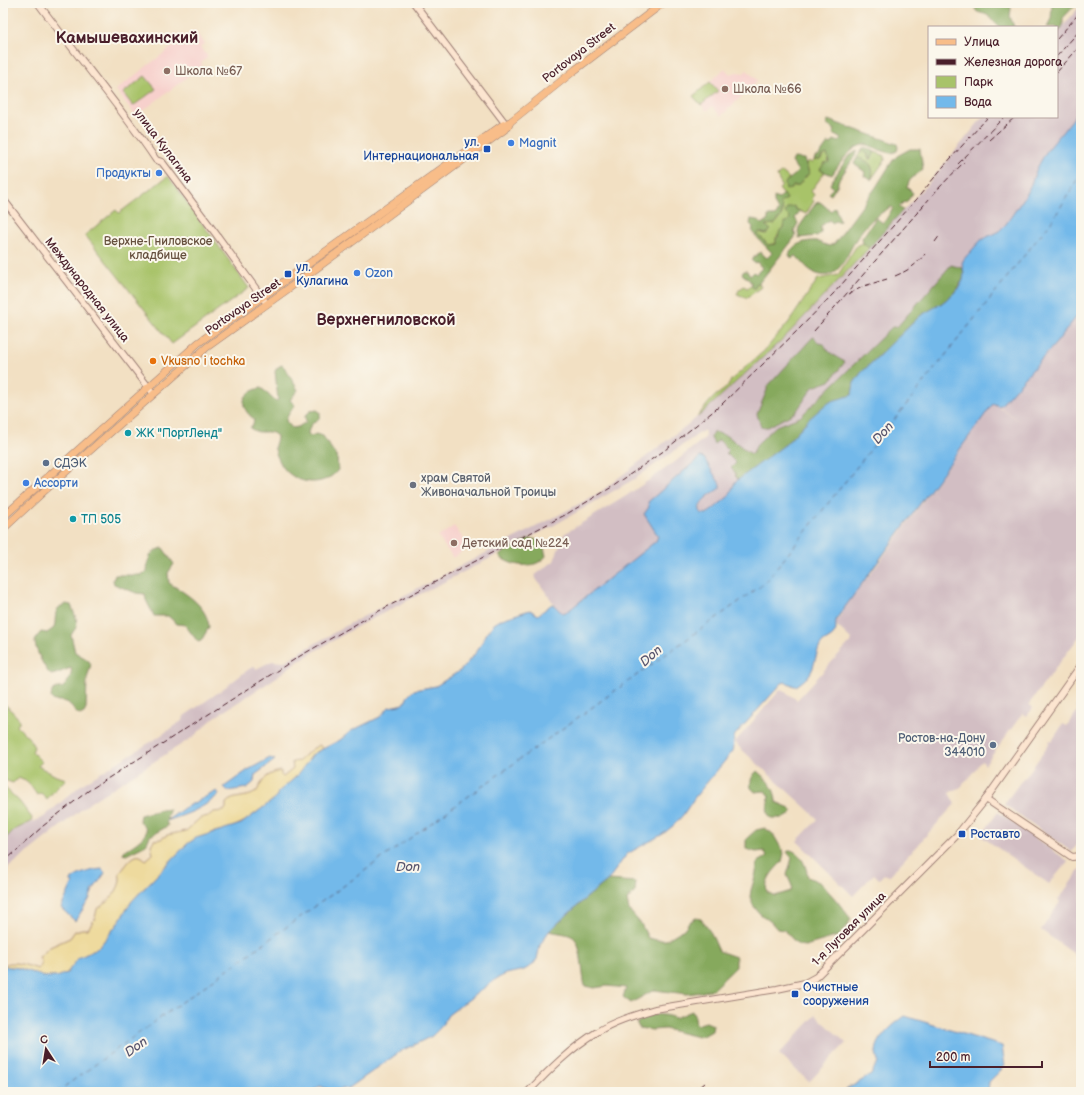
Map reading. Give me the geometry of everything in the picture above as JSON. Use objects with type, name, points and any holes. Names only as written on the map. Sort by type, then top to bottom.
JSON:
[{"type":"main road","name":"улица Кулагина","points":[[38,3],[75,53],[131,122],[156,160],[162,162],[267,304]]},
{"type":"main road","points":[[414,3],[508,122]]},
{"type":"main road","name":"Portovaya Street","points":[[3,517],[198,343],[508,122],[663,3]]},
{"type":"main road","name":"Portovaya Street","points":[[3,529],[153,393],[215,341],[499,134],[508,127],[508,122]]},
{"type":"main road","name":"Международная улица","points":[[3,199],[153,393]]},
{"type":"main road","points":[[209,335],[210,340],[215,341]]},
{"type":"main road","name":"1-я Луговая улица","points":[[528,1092],[552,1067],[578,1044],[598,1031],[637,1014],[662,1008],[777,989],[805,983],[816,977],[957,835],[986,798],[1081,665]]},
{"type":"main road","points":[[986,798],[1072,857],[1081,856]]},
{"type":"shaded area","points":[[1081,5],[1081,105],[1072,120],[1046,152],[1037,168],[1028,192],[1006,224],[999,231],[985,238],[964,259],[962,268],[854,383],[853,392],[809,419],[796,434],[735,482],[729,496],[711,511],[703,514],[700,511],[701,503],[704,500],[700,457],[648,502],[649,507],[644,513],[658,536],[656,541],[568,611],[563,613],[560,612],[534,576],[554,561],[564,534],[626,496],[675,462],[706,437],[704,430],[636,478],[551,527],[360,625],[295,663],[271,681],[215,717],[193,737],[92,801],[3,872],[3,841],[14,830],[44,817],[81,785],[157,738],[183,720],[184,716],[249,669],[255,666],[256,669],[272,661],[283,662],[349,624],[599,493],[704,412],[786,336],[849,270],[933,178],[982,118],[1058,118],[1058,32]]},
{"type":"shaded area","name":"Школа №67","points":[[194,30],[205,44],[200,47],[208,57],[201,63],[203,65],[136,116],[116,90]]},
{"type":"shaded area","name":"Школа №66","points":[[725,69],[730,74],[737,72],[744,73],[747,70],[758,81],[721,116],[712,106],[707,111],[693,96]]},
{"type":"shaded area","points":[[1081,311],[1081,634],[1029,704],[1033,708],[1027,716],[1022,714],[985,765],[982,761],[961,787],[949,793],[955,804],[889,876],[884,874],[879,879],[874,874],[853,896],[797,841],[818,819],[735,742],[781,689],[797,700],[852,640],[835,624],[848,603],[878,564],[992,405],[995,404],[1021,423],[999,406],[1053,346]]},
{"type":"shaded area","name":"Детский сад №224","points":[[454,526],[469,547],[453,558],[438,537]]},
{"type":"shaded area","points":[[1081,700],[1081,839],[1072,852],[1004,804],[1024,777],[1025,778],[1050,743],[1050,740],[1052,741],[1063,724],[1067,726],[1079,709],[1076,707]]},
{"type":"shaded area","points":[[998,812],[1068,861],[1049,884],[981,836]]},
{"type":"shaded area","points":[[1081,868],[1081,959],[1041,930],[1060,902],[1058,900]]},
{"type":"shaded area","points":[[816,1015],[846,1043],[809,1082],[779,1054]]},
{"type":"green space","points":[[976,3],[1010,3],[1010,16],[1014,26],[998,26],[987,15],[976,11]]},
{"type":"green space","points":[[1052,3],[1077,3],[1063,18],[1063,26],[1058,32],[1058,26],[1048,26],[1051,21]]},
{"type":"green space","points":[[145,76],[156,89],[133,106],[123,93]]},
{"type":"green space","points":[[710,82],[718,91],[701,105],[693,96]]},
{"type":"green space","points":[[828,120],[897,144],[897,151],[892,153],[868,145],[862,145],[847,155],[832,175],[820,170],[824,163],[829,162],[827,154],[822,156],[820,160],[814,160],[815,157],[818,157],[828,143],[831,144],[834,140],[839,142],[841,139],[833,134],[835,130],[827,125]]},
{"type":"green space","points":[[863,148],[867,148],[875,152],[871,159],[868,158],[868,154],[861,151]]},
{"type":"green space","points":[[910,149],[920,149],[923,169],[910,180],[907,187],[913,193],[906,203],[904,202],[899,207],[903,210],[869,248],[863,243],[862,238],[876,218],[883,223],[893,208],[891,207],[884,211],[863,229],[841,266],[831,274],[824,275],[814,273],[795,255],[792,259],[789,255],[796,245],[808,241],[817,241],[829,246],[835,243],[876,187],[893,160]]},
{"type":"green space","points":[[857,151],[831,195],[828,193],[833,188],[830,184],[848,157]]},
{"type":"green space","points":[[861,151],[868,154],[868,158],[871,159],[875,152],[885,156],[885,160],[871,180],[873,172],[872,168],[865,160],[857,158]]},
{"type":"green space","points":[[825,154],[827,154],[829,162],[820,169],[825,172],[811,191],[814,195],[812,199],[814,201],[806,214],[795,209],[789,216],[790,219],[776,238],[776,244],[768,245],[757,234],[759,232],[766,234],[765,225],[775,224],[780,218],[783,210],[779,203],[787,199],[779,189],[782,186],[777,176],[782,172],[789,178],[785,183],[798,186],[809,173],[806,163],[808,161],[812,163],[814,160],[820,160]]},
{"type":"green space","points":[[794,158],[804,159],[809,173],[798,186],[793,186],[791,189],[786,190],[785,183],[798,171],[792,162]]},
{"type":"green space","points":[[857,158],[868,162],[872,168],[873,172],[871,180],[864,176],[865,172],[854,164]]},
{"type":"green space","name":"Верхне-Гниловское кладбище","points":[[168,176],[249,288],[172,344],[85,235],[116,210],[119,213]]},
{"type":"green space","points":[[784,194],[787,199],[780,203],[782,214],[779,219],[775,224],[765,225],[771,230],[766,234],[759,232],[758,234],[768,245],[776,244],[776,238],[778,237],[780,230],[783,228],[784,222],[787,222],[790,219],[785,213],[787,208],[794,206],[795,209],[800,211],[795,218],[798,223],[794,231],[796,236],[759,283],[756,284],[755,288],[753,288],[749,279],[742,273],[747,271],[750,276],[754,272],[756,274],[762,268],[757,262],[754,263],[751,260],[760,252],[767,258],[772,253],[752,232],[753,227],[750,224],[751,219],[757,220],[762,224],[768,220],[768,216],[775,216],[779,211],[774,203],[774,197],[778,199]]},
{"type":"green space","points":[[820,202],[831,211],[835,207],[840,221],[835,221],[833,223],[829,220],[821,226],[821,233],[818,236],[799,238],[799,227],[816,203]]},
{"type":"green space","points":[[863,243],[869,248],[786,336],[698,417],[697,416],[713,398],[727,387],[731,380],[764,351],[789,322],[818,279],[838,275],[857,245]]},
{"type":"green space","points":[[951,265],[962,268],[964,274],[963,280],[953,294],[942,303],[920,316],[861,373],[854,383],[852,395],[809,419],[786,444],[739,480],[735,476],[736,474],[731,468],[736,463],[726,453],[728,450],[719,440],[714,444],[710,436],[715,432],[729,437],[752,454],[758,443],[776,426],[800,417],[892,327],[897,327]]},
{"type":"green space","points":[[759,283],[761,287],[747,298],[737,294],[744,286],[747,288],[751,286],[753,288]]},
{"type":"green space","points":[[813,337],[818,343],[824,344],[828,350],[845,362],[830,381],[813,387],[796,412],[768,427],[761,427],[757,414],[767,387]]},
{"type":"green space","points":[[282,365],[298,390],[290,400],[295,405],[286,421],[292,428],[298,427],[306,422],[305,416],[310,411],[317,410],[320,412],[320,418],[312,424],[308,434],[311,436],[316,434],[323,436],[337,457],[338,470],[323,480],[306,482],[290,474],[284,468],[276,453],[275,447],[277,436],[270,432],[258,432],[250,428],[254,419],[246,410],[244,405],[246,396],[254,390],[261,388],[274,400],[278,400],[275,371]]},
{"type":"green space","points":[[529,539],[534,539],[543,543],[546,556],[542,560],[530,565],[517,565],[504,560],[499,556],[505,551]]},
{"type":"green space","points":[[163,548],[174,564],[168,573],[169,583],[194,600],[200,606],[207,619],[209,627],[201,641],[198,642],[185,625],[177,624],[168,616],[154,616],[146,600],[145,594],[136,593],[114,584],[113,580],[115,575],[140,575],[147,572],[148,563],[152,553]]},
{"type":"green space","points":[[66,604],[71,605],[76,618],[77,626],[71,635],[75,652],[88,660],[91,664],[87,679],[86,709],[84,713],[80,715],[68,703],[54,701],[51,698],[52,691],[57,688],[62,688],[68,682],[71,674],[71,668],[51,675],[41,660],[35,643],[41,632],[47,633],[54,628],[57,610]]},
{"type":"green space","points":[[5,704],[20,720],[17,726],[29,738],[34,747],[32,752],[42,762],[38,766],[56,776],[66,779],[47,799],[41,793],[37,795],[28,782],[18,778],[13,783],[3,781],[3,706]]},
{"type":"green space","points":[[757,771],[773,788],[776,802],[790,808],[792,811],[788,816],[783,818],[771,818],[769,816],[767,808],[769,796],[765,791],[755,792],[751,788],[751,779]]},
{"type":"green space","points":[[3,786],[19,801],[32,818],[31,822],[14,830],[3,841]]},
{"type":"green space","points":[[170,809],[166,818],[169,819],[166,821],[168,826],[150,836],[146,845],[126,855],[123,854],[124,851],[145,834],[145,828],[139,820],[140,815]]},
{"type":"green space","points":[[765,828],[773,834],[784,853],[782,862],[768,879],[766,888],[767,892],[775,896],[791,891],[792,886],[787,875],[792,858],[787,852],[791,850],[795,852],[801,857],[808,877],[821,883],[851,919],[839,936],[805,946],[798,945],[784,930],[777,929],[771,922],[759,913],[753,905],[750,897],[758,862],[767,857],[764,851],[756,852],[746,849],[746,839],[756,830]]},
{"type":"green space","points":[[608,880],[636,882],[635,892],[627,900],[629,910],[641,924],[648,938],[666,940],[684,929],[689,922],[696,918],[701,919],[711,933],[719,951],[736,957],[736,967],[713,989],[687,994],[654,990],[631,1003],[623,997],[626,988],[607,986],[594,988],[585,986],[580,953],[576,940],[568,935],[549,931]]},
{"type":"green space","points":[[692,1011],[695,1017],[696,1025],[706,1022],[713,1025],[712,1031],[698,1037],[665,1029],[652,1030],[639,1028],[637,1024],[644,1017],[649,1015],[666,1015],[675,1018]]},
{"type":"sand","points":[[319,745],[323,748],[313,754],[304,768],[276,798],[245,821],[231,828],[211,833],[187,844],[132,901],[116,926],[99,947],[79,958],[67,973],[57,977],[44,977],[19,968],[3,966],[10,963],[15,963],[38,969],[41,964],[39,957],[50,947],[70,938],[75,931],[88,929],[95,918],[97,909],[110,899],[117,889],[120,878],[119,873],[134,857],[140,856],[146,860],[153,854],[151,845],[154,840],[161,839],[167,835],[186,831],[200,818],[208,816],[214,812],[224,811],[226,808],[226,803],[232,799],[248,796],[256,792],[267,776],[281,771],[281,775],[283,777],[293,769],[292,762],[299,761],[312,749]]},
{"type":"water","name":"Don","points":[[1081,105],[1081,311],[1056,343],[1001,405],[992,405],[837,618],[835,632],[833,636],[823,642],[820,646],[813,668],[808,677],[796,686],[786,682],[782,683],[735,735],[733,751],[695,797],[683,815],[663,834],[627,854],[608,880],[549,931],[540,945],[537,959],[533,965],[524,970],[506,974],[496,979],[448,1015],[440,1028],[432,1036],[401,1051],[349,1088],[332,1091],[320,1086],[312,1092],[3,1092],[3,966],[19,968],[45,977],[57,977],[67,973],[78,958],[99,947],[116,926],[132,901],[187,844],[196,838],[241,824],[276,798],[278,792],[296,777],[313,754],[340,740],[351,731],[380,717],[389,707],[404,704],[408,696],[414,690],[436,686],[461,670],[478,650],[488,631],[494,624],[502,619],[530,610],[538,615],[552,604],[563,613],[568,611],[656,541],[658,536],[644,514],[649,507],[648,502],[700,457],[704,458],[720,484],[720,488],[705,499],[700,505],[701,513],[706,514],[711,511],[729,496],[735,482],[786,444],[809,419],[824,406],[832,401],[852,395],[854,383],[861,373],[920,316],[942,303],[953,294],[963,280],[964,274],[962,263],[964,259],[981,240],[999,231],[1006,224],[1028,192],[1037,168],[1046,152],[1072,120]]},
{"type":"water","points":[[270,758],[275,760],[255,775],[254,782],[247,788],[228,791],[224,787],[248,770]]},
{"type":"water","points":[[217,791],[219,794],[201,808],[166,821],[184,808]]},
{"type":"water","points":[[102,869],[105,873],[75,921],[61,908],[73,882],[70,881],[81,874]]},
{"type":"water","points":[[905,1016],[1002,1046],[1005,1066],[989,1082],[988,1092],[842,1092],[871,1075],[878,1062],[876,1052],[879,1041],[887,1031]]},
{"type":"ferry route","points":[[57,1092],[765,583],[1054,218],[1081,173]]},
{"type":"railway","points":[[1058,38],[1081,11]]},
{"type":"railway","points":[[1058,55],[1081,29]]},
{"type":"railway","points":[[1058,71],[1081,45]]},
{"type":"railway","points":[[3,863],[43,826],[88,791],[300,656],[379,611],[565,515],[612,487],[665,450],[721,405],[834,293],[987,118]]},
{"type":"railway","points":[[958,164],[1003,118]]},
{"type":"railway","points":[[989,140],[1014,118]]},
{"type":"railway","points":[[814,331],[937,190],[964,162]]},
{"type":"railway","points":[[935,242],[940,235]]},
{"type":"railway","points":[[895,276],[912,267],[925,254]]},
{"type":"railway","points":[[849,294],[864,286],[887,279]]},
{"type":"railway","points":[[694,1092],[705,1083]]},
{"type":"place","name":"Школа №67","points":[[167,71]]},
{"type":"place","name":"Школа №66","points":[[725,89]]},
{"type":"place","name":"Magnit","points":[[511,143]]},
{"type":"place","name":"ул. Интернациональная","points":[[487,149]]},
{"type":"place","name":"Продукты","points":[[159,173]]},
{"type":"place","name":"Ozon","points":[[357,273]]},
{"type":"place","name":"ул. Кулагина","points":[[288,274]]},
{"type":"place","name":"Vkusno i tochka","points":[[153,361]]},
{"type":"place","name":"ЖК \"ПортЛенд\"","points":[[128,433]]},
{"type":"place","name":"СДЭК","points":[[46,463]]},
{"type":"place","name":"Ассорти","points":[[26,483]]},
{"type":"place","name":"храм Святой Живоначальной Троицы","points":[[413,485]]},
{"type":"place","name":"ТП 505","points":[[73,519]]},
{"type":"place","name":"Детский сад №224","points":[[454,543]]},
{"type":"place","name":"Ростов-на-Дону 344010","points":[[993,745]]},
{"type":"place","name":"Роставто","points":[[962,834]]},
{"type":"place","name":"Очистные сооружения","points":[[795,994]]},
{"type":"district","name":"Камышевахинский","points":[[127,38]]},
{"type":"district","name":"Верхнегниловской","points":[[386,320]]}]
